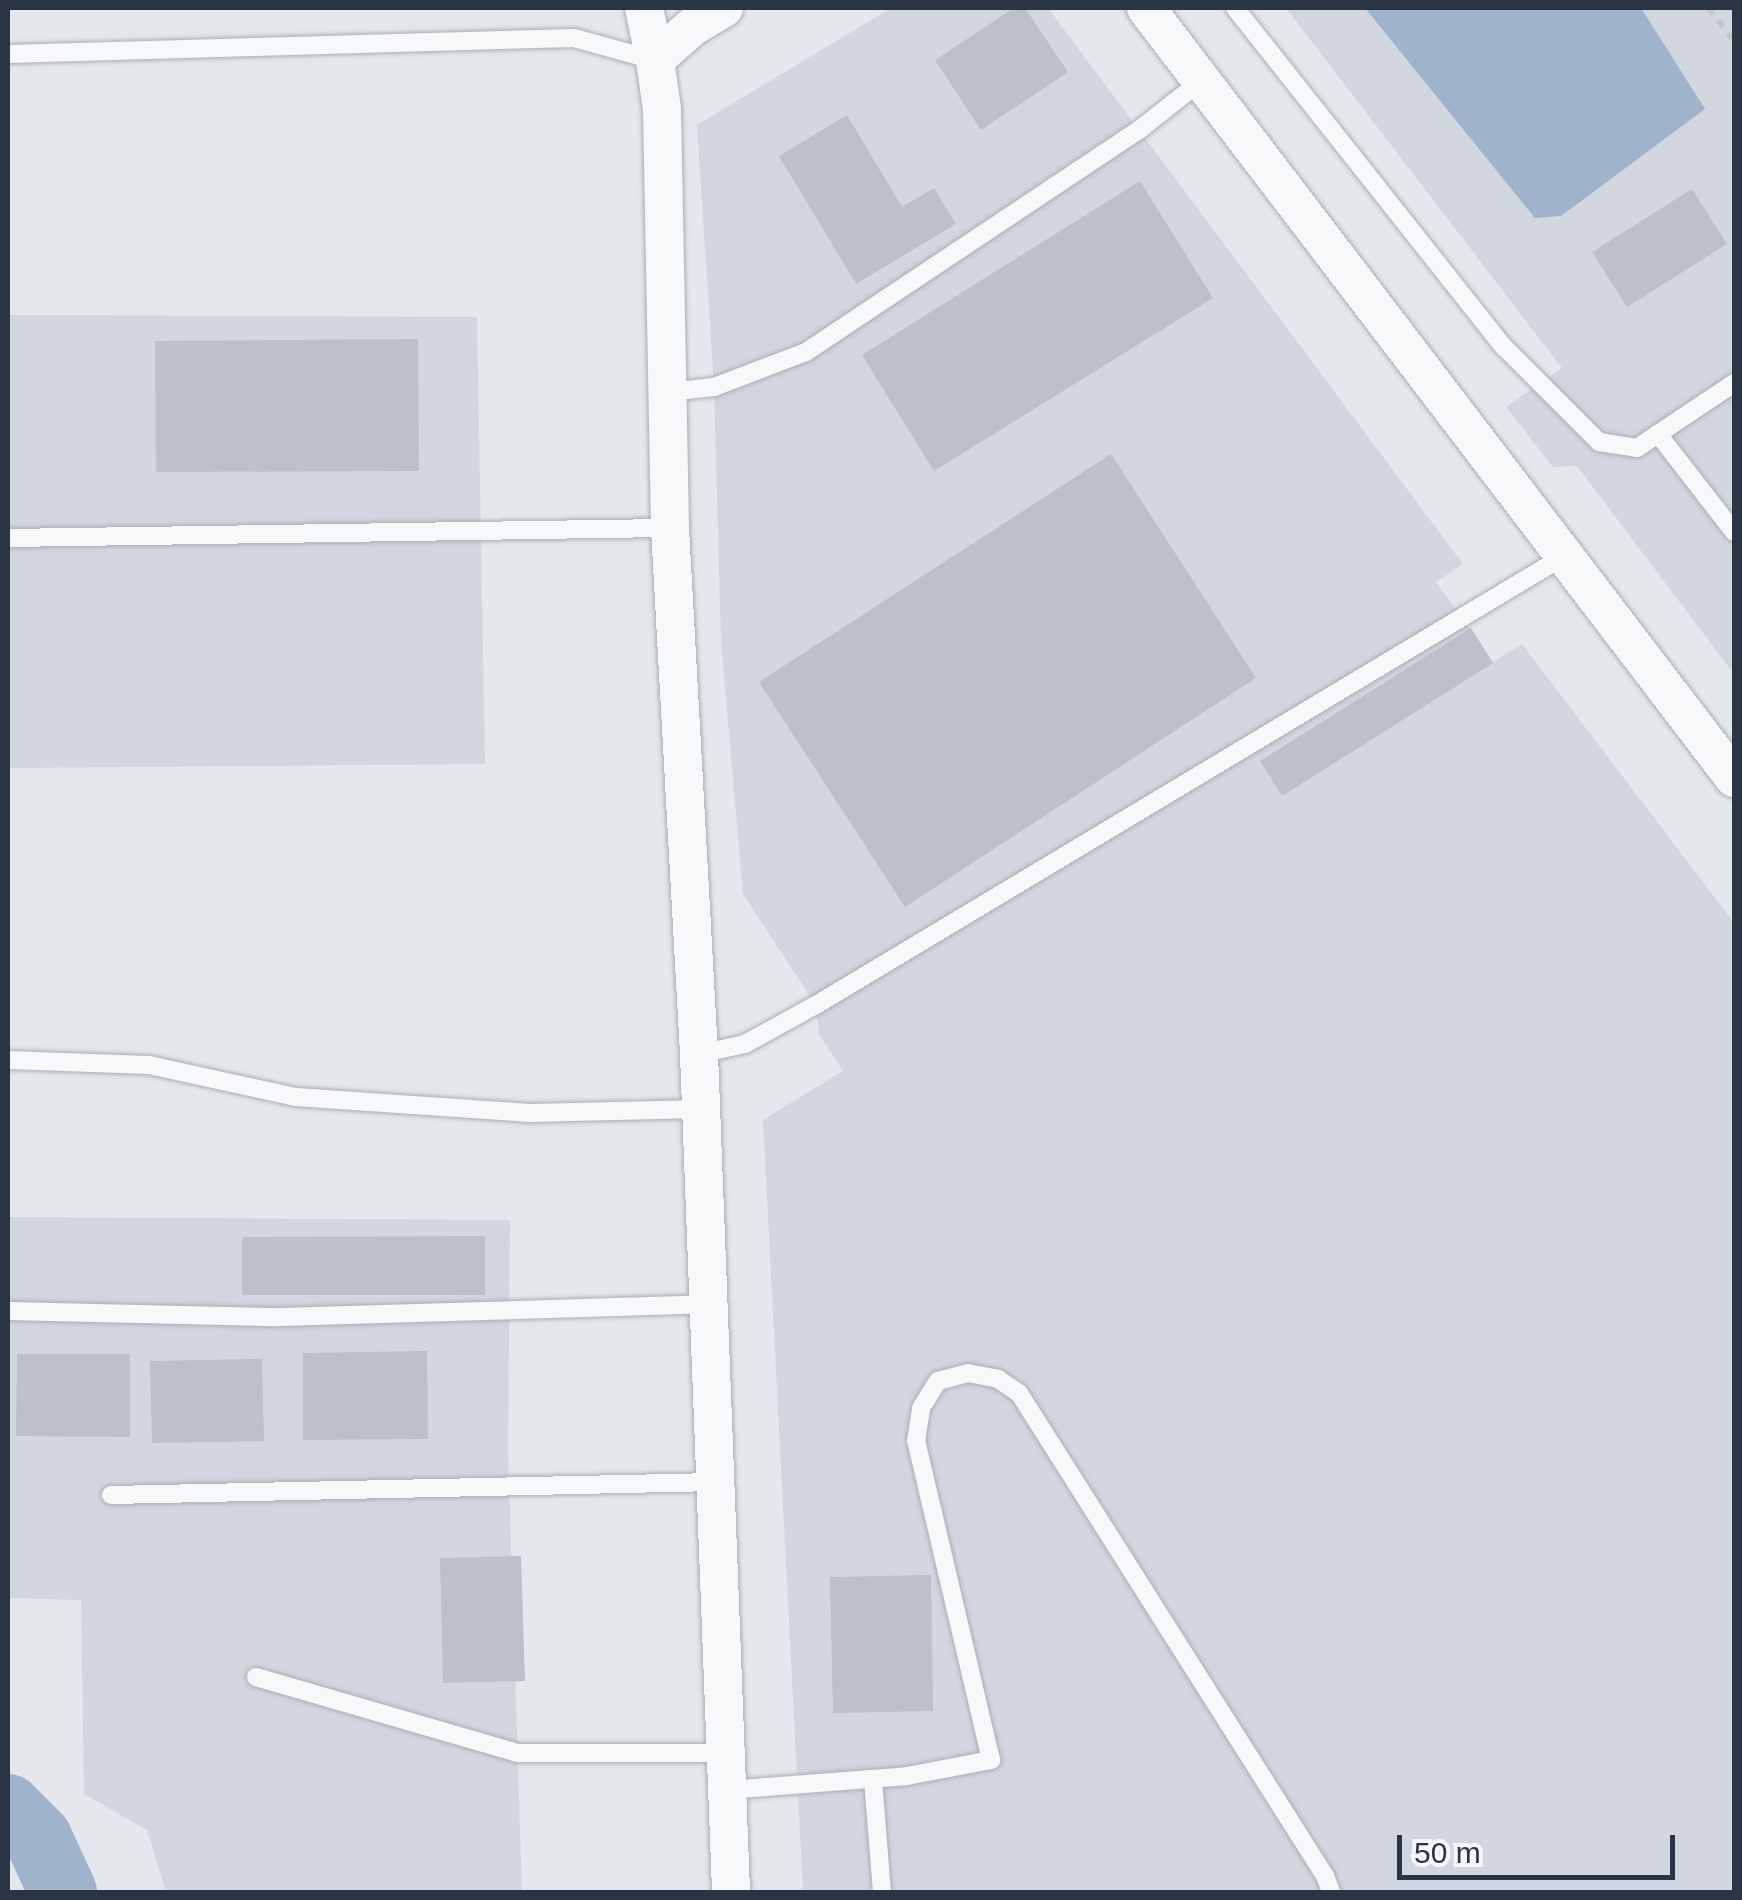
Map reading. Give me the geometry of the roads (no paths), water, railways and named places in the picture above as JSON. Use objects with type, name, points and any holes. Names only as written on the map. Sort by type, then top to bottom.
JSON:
[{"type":"street","points":[[644,8],[662,109],[670,528],[699,1054],[731,1892]]},
{"type":"street","points":[[655,60],[692,27],[724,8]]},
{"type":"street","points":[[1146,8],[1734,778]]},
{"type":"lane","points":[[1236,8],[1504,347],[1599,442],[1637,448],[1734,383]]},
{"type":"lane","points":[[8,54],[574,38],[655,60]]},
{"type":"lane","points":[[668,392],[714,387],[806,352],[1139,130],[1202,80]]},
{"type":"lane","points":[[1658,434],[1734,532]]},
{"type":"lane","points":[[8,538],[670,528]]},
{"type":"lane","points":[[699,1054],[745,1044],[816,1005],[1566,554]]},
{"type":"lane","points":[[8,1060],[148,1066],[316,1098],[530,1113],[700,1109]]},
{"type":"lane","points":[[8,1311],[280,1317],[708,1304]]},
{"type":"lane","points":[[256,1678],[518,1753],[873,1780],[991,1760],[916,1440],[922,1408],[938,1380],[968,1373],[998,1378],[1019,1394],[1325,1876],[1331,1892]]},
{"type":"lane","points":[[111,1495],[715,1482]]},
{"type":"lane","points":[[873,1780],[882,1892]]},
{"type":"water","points":[[1365,8],[1641,8],[1705,109],[1561,216],[1535,218]]},
{"type":"waterway","points":[[8,1808],[38,1838],[63,1892]]}]
